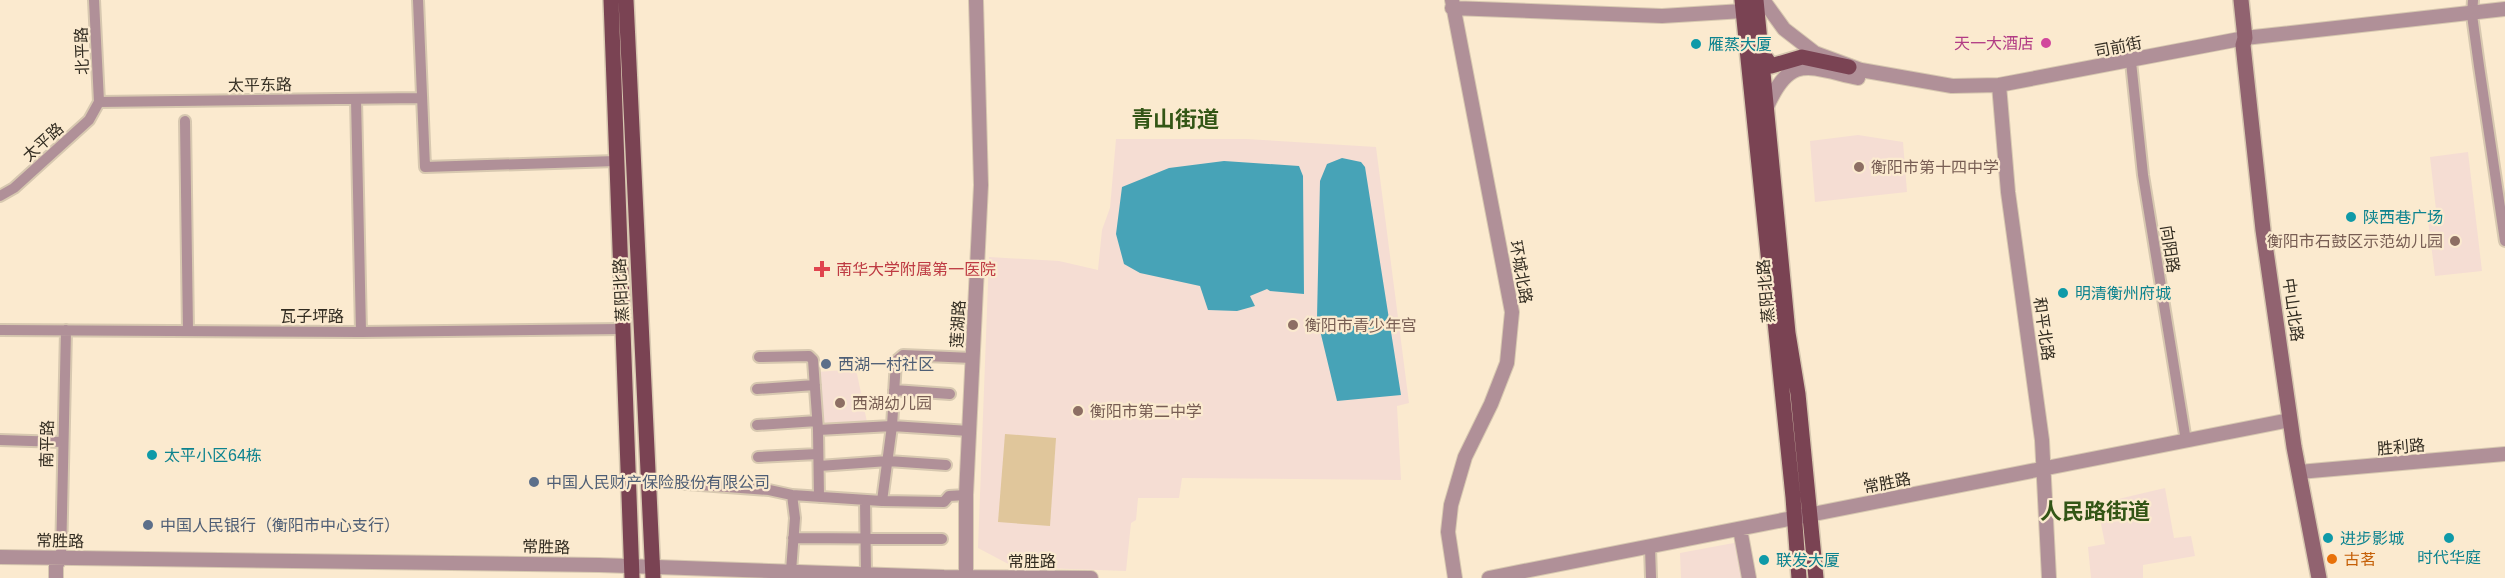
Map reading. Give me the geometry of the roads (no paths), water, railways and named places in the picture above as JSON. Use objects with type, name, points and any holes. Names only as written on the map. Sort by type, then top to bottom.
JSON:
[{"type":"main road","name":"蒸阳北路","points":[[611,0],[631,572]]},
{"type":"main road","name":"蒸阳北路","points":[[626,0],[652,572]]},
{"type":"main road","name":"蒸阳北路","points":[[1756,0],[1788,333],[1798,394],[1816,578]]},
{"type":"main road","name":"中山北路","points":[[2235,0],[2243,41]]},
{"type":"main road","name":"中山北路","points":[[2241,0],[2243,41],[2263,230],[2290,420],[2319,578]]},
{"type":"main road","name":"蒸阳北路","points":[[1742,6],[1795,518],[1799,578]]},
{"type":"main road","points":[[1761,51],[1771,66],[1802,57],[1849,67]]},
{"type":"street","name":"北平路","points":[[94,0],[99,102]]},
{"type":"street","points":[[418,0],[425,167],[616,161]]},
{"type":"street","name":"莲湖路","points":[[966,578],[966,495],[981,186],[976,0]]},
{"type":"street","name":"司前街","points":[[1763,0],[1784,29],[1802,44],[1815,53],[1849,67],[1952,86],[1999,88]]},
{"type":"street","points":[[1452,4],[1662,16],[1742,6]]},
{"type":"street","name":"环城北路","points":[[1452,4],[1512,312],[1507,363],[1491,404],[1465,457],[1451,505],[1448,532],[1455,578]]},
{"type":"street","points":[[2473,8],[2505,241]]},
{"type":"street","name":"司前街","points":[[2473,8],[2505,14]]},
{"type":"street","name":"司前街","points":[[1766,109],[1776,85],[1787,74],[1804,67],[1952,93],[1999,88],[2131,65],[2243,41],[2473,8],[2505,9]]},
{"type":"street","name":"向阳路","points":[[2131,65],[2143,175],[2186,441]]},
{"type":"street","name":"和平北路","points":[[1999,88],[2008,192],[2042,440],[2049,578]]},
{"type":"street","name":"太平东路","points":[[99,102],[421,98]]},
{"type":"street","points":[[356,99],[360,332]]},
{"type":"street","name":"太平路","points":[[0,196],[14,188],[89,120],[99,102]]},
{"type":"street","points":[[185,121],[188,331]]},
{"type":"street","name":"瓦子坪路","points":[[0,330],[360,332],[623,329]]},
{"type":"street","name":"南平路","points":[[60,569],[66,330]]},
{"type":"street","points":[[882,501],[892,426],[896,361],[903,355],[972,358]]},
{"type":"street","points":[[759,357],[809,356],[813,360],[818,425],[819,497]]},
{"type":"street","points":[[757,389],[814,386]]},
{"type":"street","points":[[894,390],[950,394]]},
{"type":"street","name":"常胜路","points":[[1489,578],[2290,420]]},
{"type":"street","points":[[757,425],[892,426],[969,431]]},
{"type":"street","points":[[0,440],[62,442]]},
{"type":"street","points":[[758,457],[818,454]]},
{"type":"street","name":"胜利路","points":[[2299,472],[2505,454]]},
{"type":"street","points":[[819,466],[888,461],[946,465]]},
{"type":"street","points":[[647,481],[882,501],[944,502],[949,496],[966,495]]},
{"type":"street","points":[[791,572],[795,518],[792,495]]},
{"type":"street","points":[[865,500],[866,574]]},
{"type":"street","points":[[1740,529],[1749,578]]},
{"type":"street","points":[[794,538],[942,539]]},
{"type":"street","points":[[1650,547],[1651,578]]},
{"type":"street","name":"常胜路","points":[[0,557],[60,569]]},
{"type":"street","name":"常胜路","points":[[0,564],[60,569],[791,572],[966,578],[1091,578]]},
{"type":"street","name":"常胜路","points":[[652,572],[813,578]]},
{"type":"water","points":[[1342,158],[1361,162],[1365,167],[1401,395],[1337,401],[1317,318],[1320,181],[1327,164]]},
{"type":"water","points":[[1224,161],[1299,166],[1303,176],[1304,294],[1267,289],[1250,296],[1255,306],[1237,311],[1208,310],[1200,286],[1140,273],[1124,264],[1116,234],[1122,187],[1169,168]]},
{"type":"place","name":"天一大酒店","points":[[2046,43]]},
{"type":"place","name":"雁蒸大厦","points":[[1696,44]]},
{"type":"place","name":"衡阳市第十四中学","points":[[1859,167]]},
{"type":"place","name":"陕西巷广场","points":[[2351,217]]},
{"type":"place","name":"衡阳市石鼓区示范幼儿园","points":[[2455,241]]},
{"type":"place","name":"南华大学附属第一医院","points":[[822,269]]},
{"type":"place","name":"明清衡州府城","points":[[2063,293]]},
{"type":"place","name":"衡阳市青少年宫","points":[[1293,325]]},
{"type":"place","name":"西湖一村社区","points":[[826,364]]},
{"type":"place","name":"西湖幼儿园","points":[[840,403]]},
{"type":"place","name":"衡阳市第二中学","points":[[1078,411]]},
{"type":"place","name":"太平小区64栋","points":[[152,455]]},
{"type":"place","name":"中国人民财产保险股份有限公司","points":[[534,482]]},
{"type":"place","name":"中国人民银行（衡阳市中心支行）","points":[[148,525]]},
{"type":"place","name":"进步影城","points":[[2328,538]]},
{"type":"place","name":"时代华庭","points":[[2449,538]]},
{"type":"place","name":"古茗","points":[[2332,559]]},
{"type":"place","name":"联发大厦","points":[[1764,560]]},
{"type":"district","name":"青山街道","points":[[1175,119]]},
{"type":"district","name":"人民路街道","points":[[2095,511]]}]
